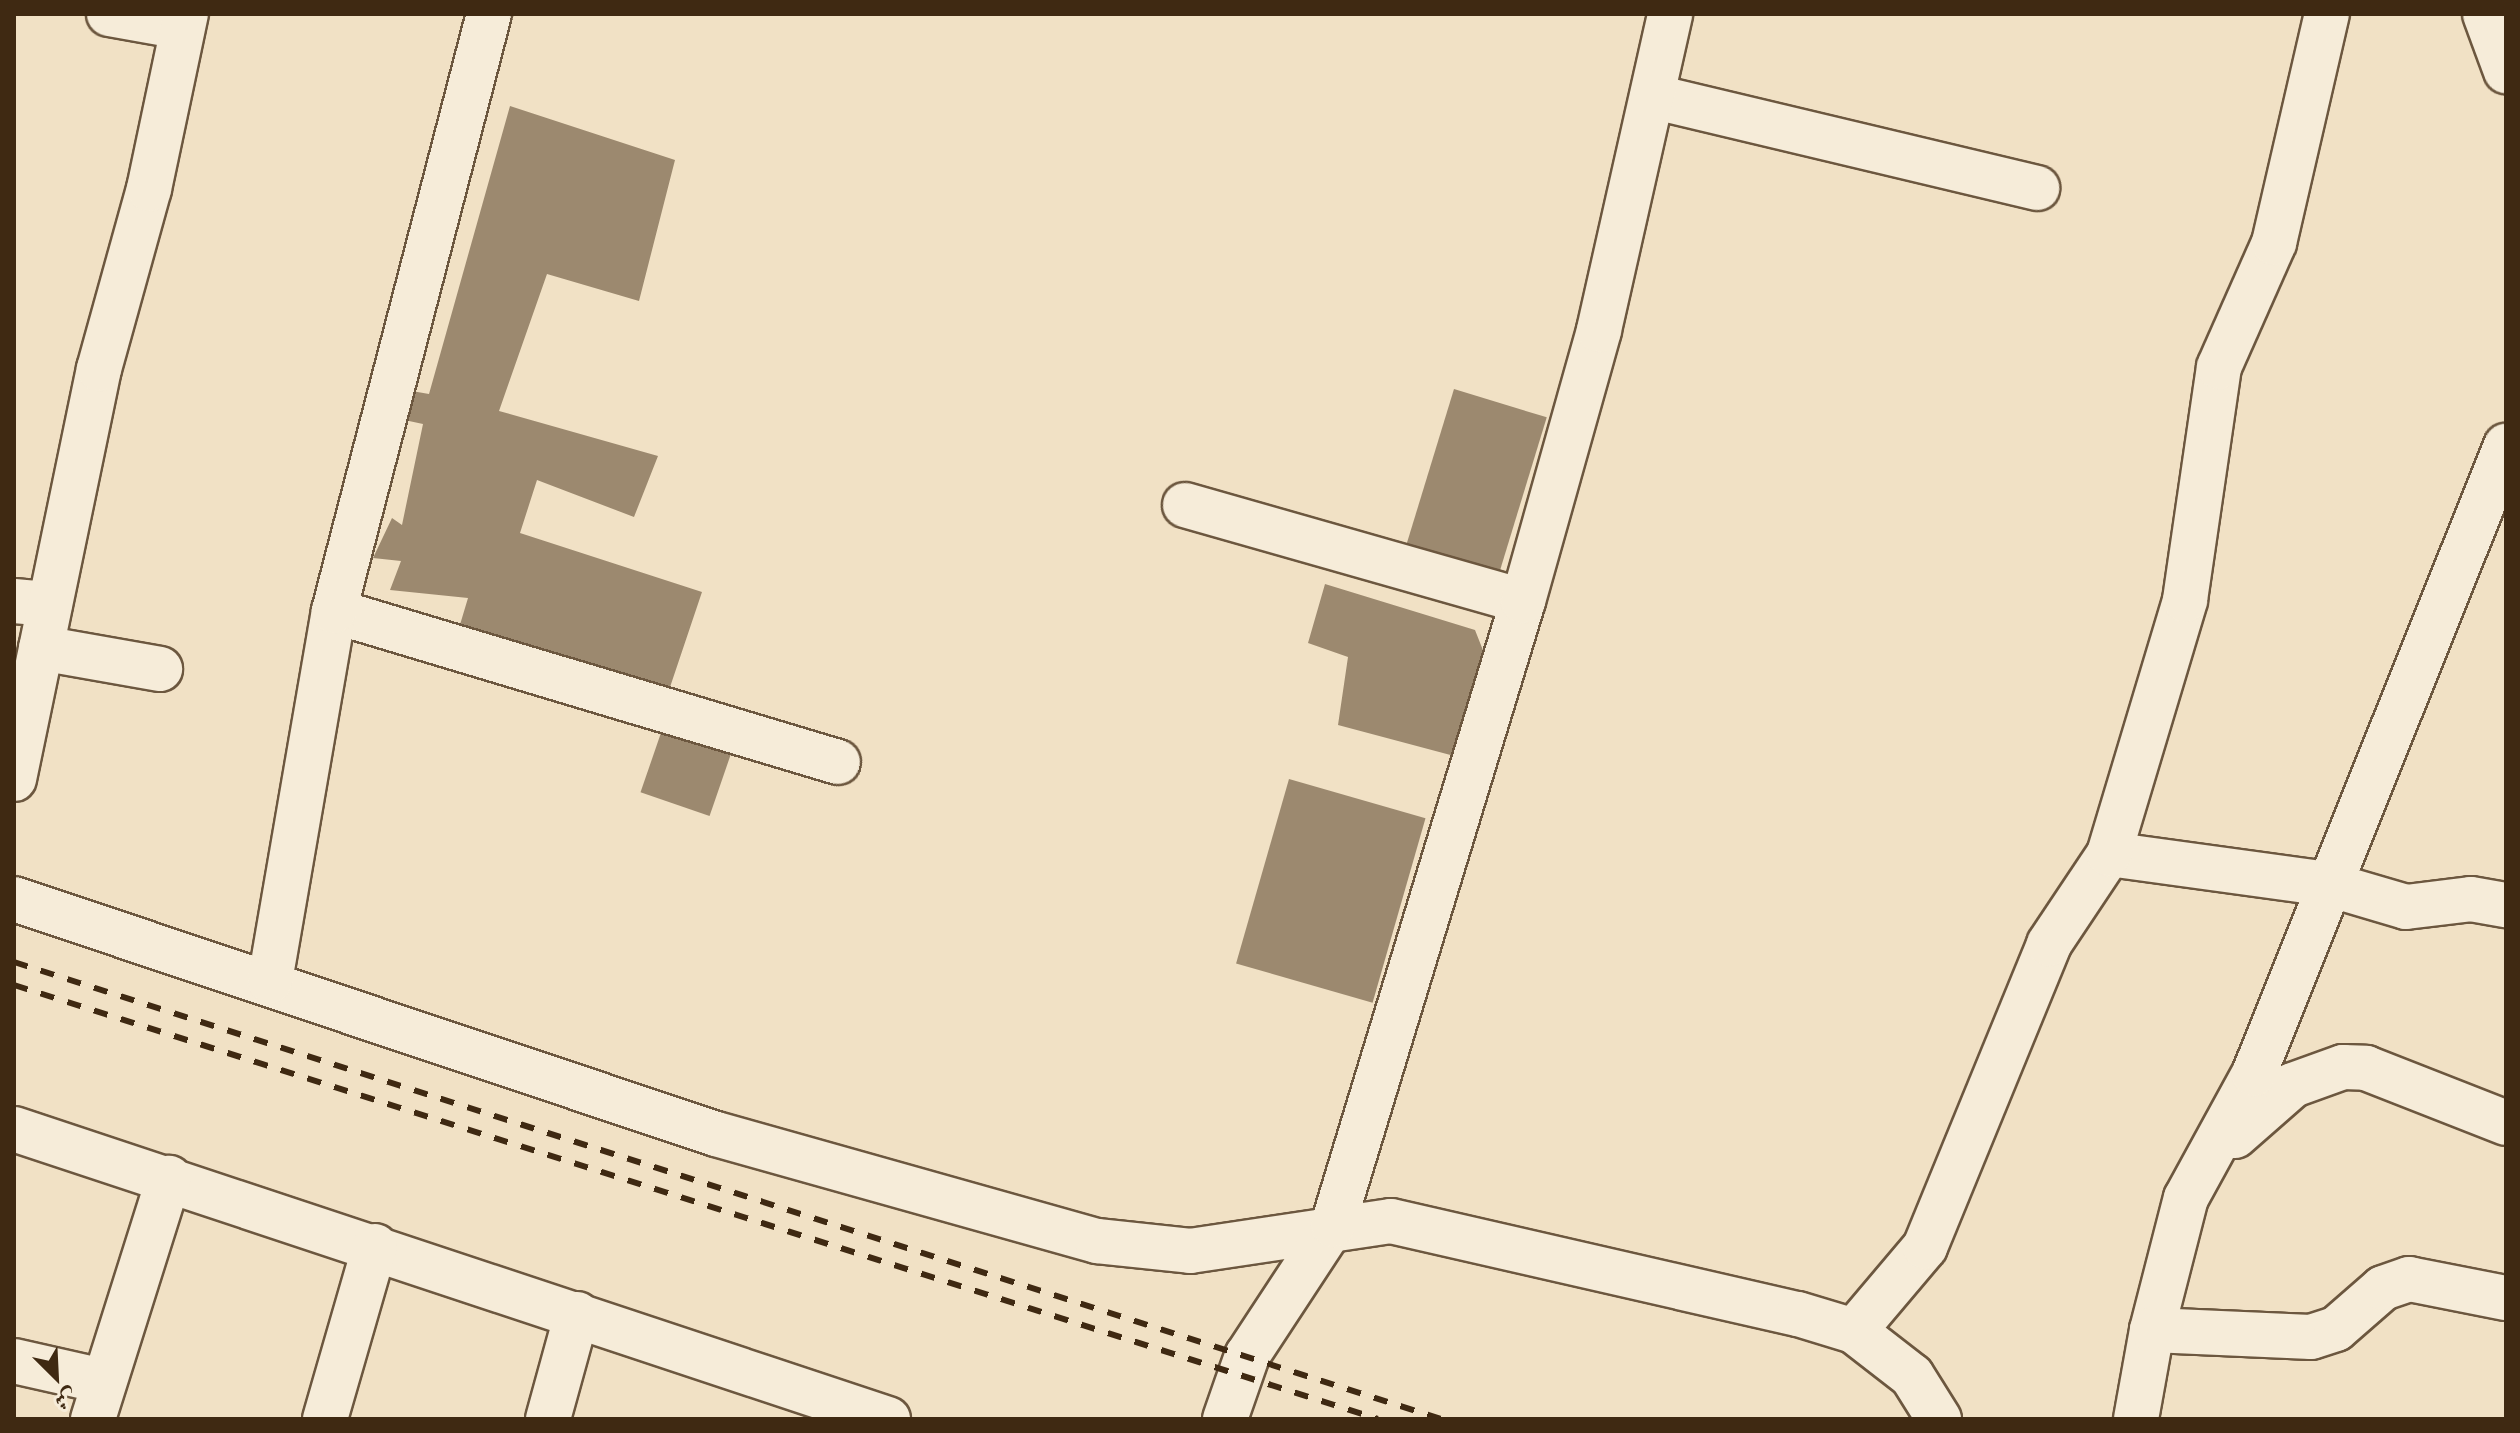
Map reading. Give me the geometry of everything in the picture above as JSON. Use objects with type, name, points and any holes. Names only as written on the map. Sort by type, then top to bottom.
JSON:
[{"type":"street","points":[[14,779],[41,648],[32,603],[184,20],[109,14]]},
{"type":"street","points":[[270,981],[334,611],[489,14]]},
{"type":"street","points":[[1225,1419],[1247,1356],[1333,1225],[1523,601],[1655,97],[1670,14]]},
{"type":"street","points":[[1854,1331],[1925,1247],[2049,944],[2109,854],[2185,600],[2219,367],[2274,243],[2327,14]]},
{"type":"street","points":[[2485,14],[2506,71]]},
{"type":"street","points":[[1655,97],[2037,188]]},
{"type":"street","points":[[2211,1163],[2506,446]]},
{"type":"street","points":[[1185,505],[1523,601]]},
{"type":"street","points":[[334,611],[838,762]]},
{"type":"street","points":[[41,648],[160,669]]},
{"type":"street","points":[[2109,854],[2328,884],[2406,907],[2471,899],[2506,905]]},
{"type":"street","points":[[14,899],[270,981],[716,1134],[1097,1241],[1190,1251],[1333,1225],[1391,1221],[1854,1331],[1912,1376],[1939,1419]]},
{"type":"street","points":[[2136,1419],[2152,1330],[2186,1198],[2211,1163],[2293,1085],[2343,1067],[2366,1068],[2506,1123]]},
{"type":"street","points":[[14,1129],[375,1246],[888,1419]]},
{"type":"street","points":[[14,1361],[98,1400],[169,1178]]},
{"type":"street","points":[[325,1419],[375,1246]]},
{"type":"street","points":[[2152,1330],[2311,1337],[2336,1329],[2383,1288],[2409,1279],[2506,1298]]},
{"type":"street","points":[[548,1419],[577,1314]]},
{"type":"building","points":[[510,106],[675,160],[639,301],[547,274],[499,411],[658,456],[634,517],[537,480],[520,533],[702,592],[665,702],[459,628],[468,598],[390,590],[401,561],[373,558],[392,518],[402,525],[423,424],[395,418],[406,390],[429,394]]},
{"type":"building","points":[[1454,389],[1547,417],[1497,581],[1404,553]]},
{"type":"building","points":[[1325,584],[1475,630],[1488,663],[1458,757],[1338,725],[1348,657],[1308,643]]},
{"type":"building","points":[[663,727],[732,751],[710,816],[641,792]]},
{"type":"building","points":[[1289,779],[1425,818],[1373,1003],[1236,964]]},
{"type":"railway","points":[[14,962],[1441,1419]]},
{"type":"railway","points":[[14,985],[1378,1419]]}]
